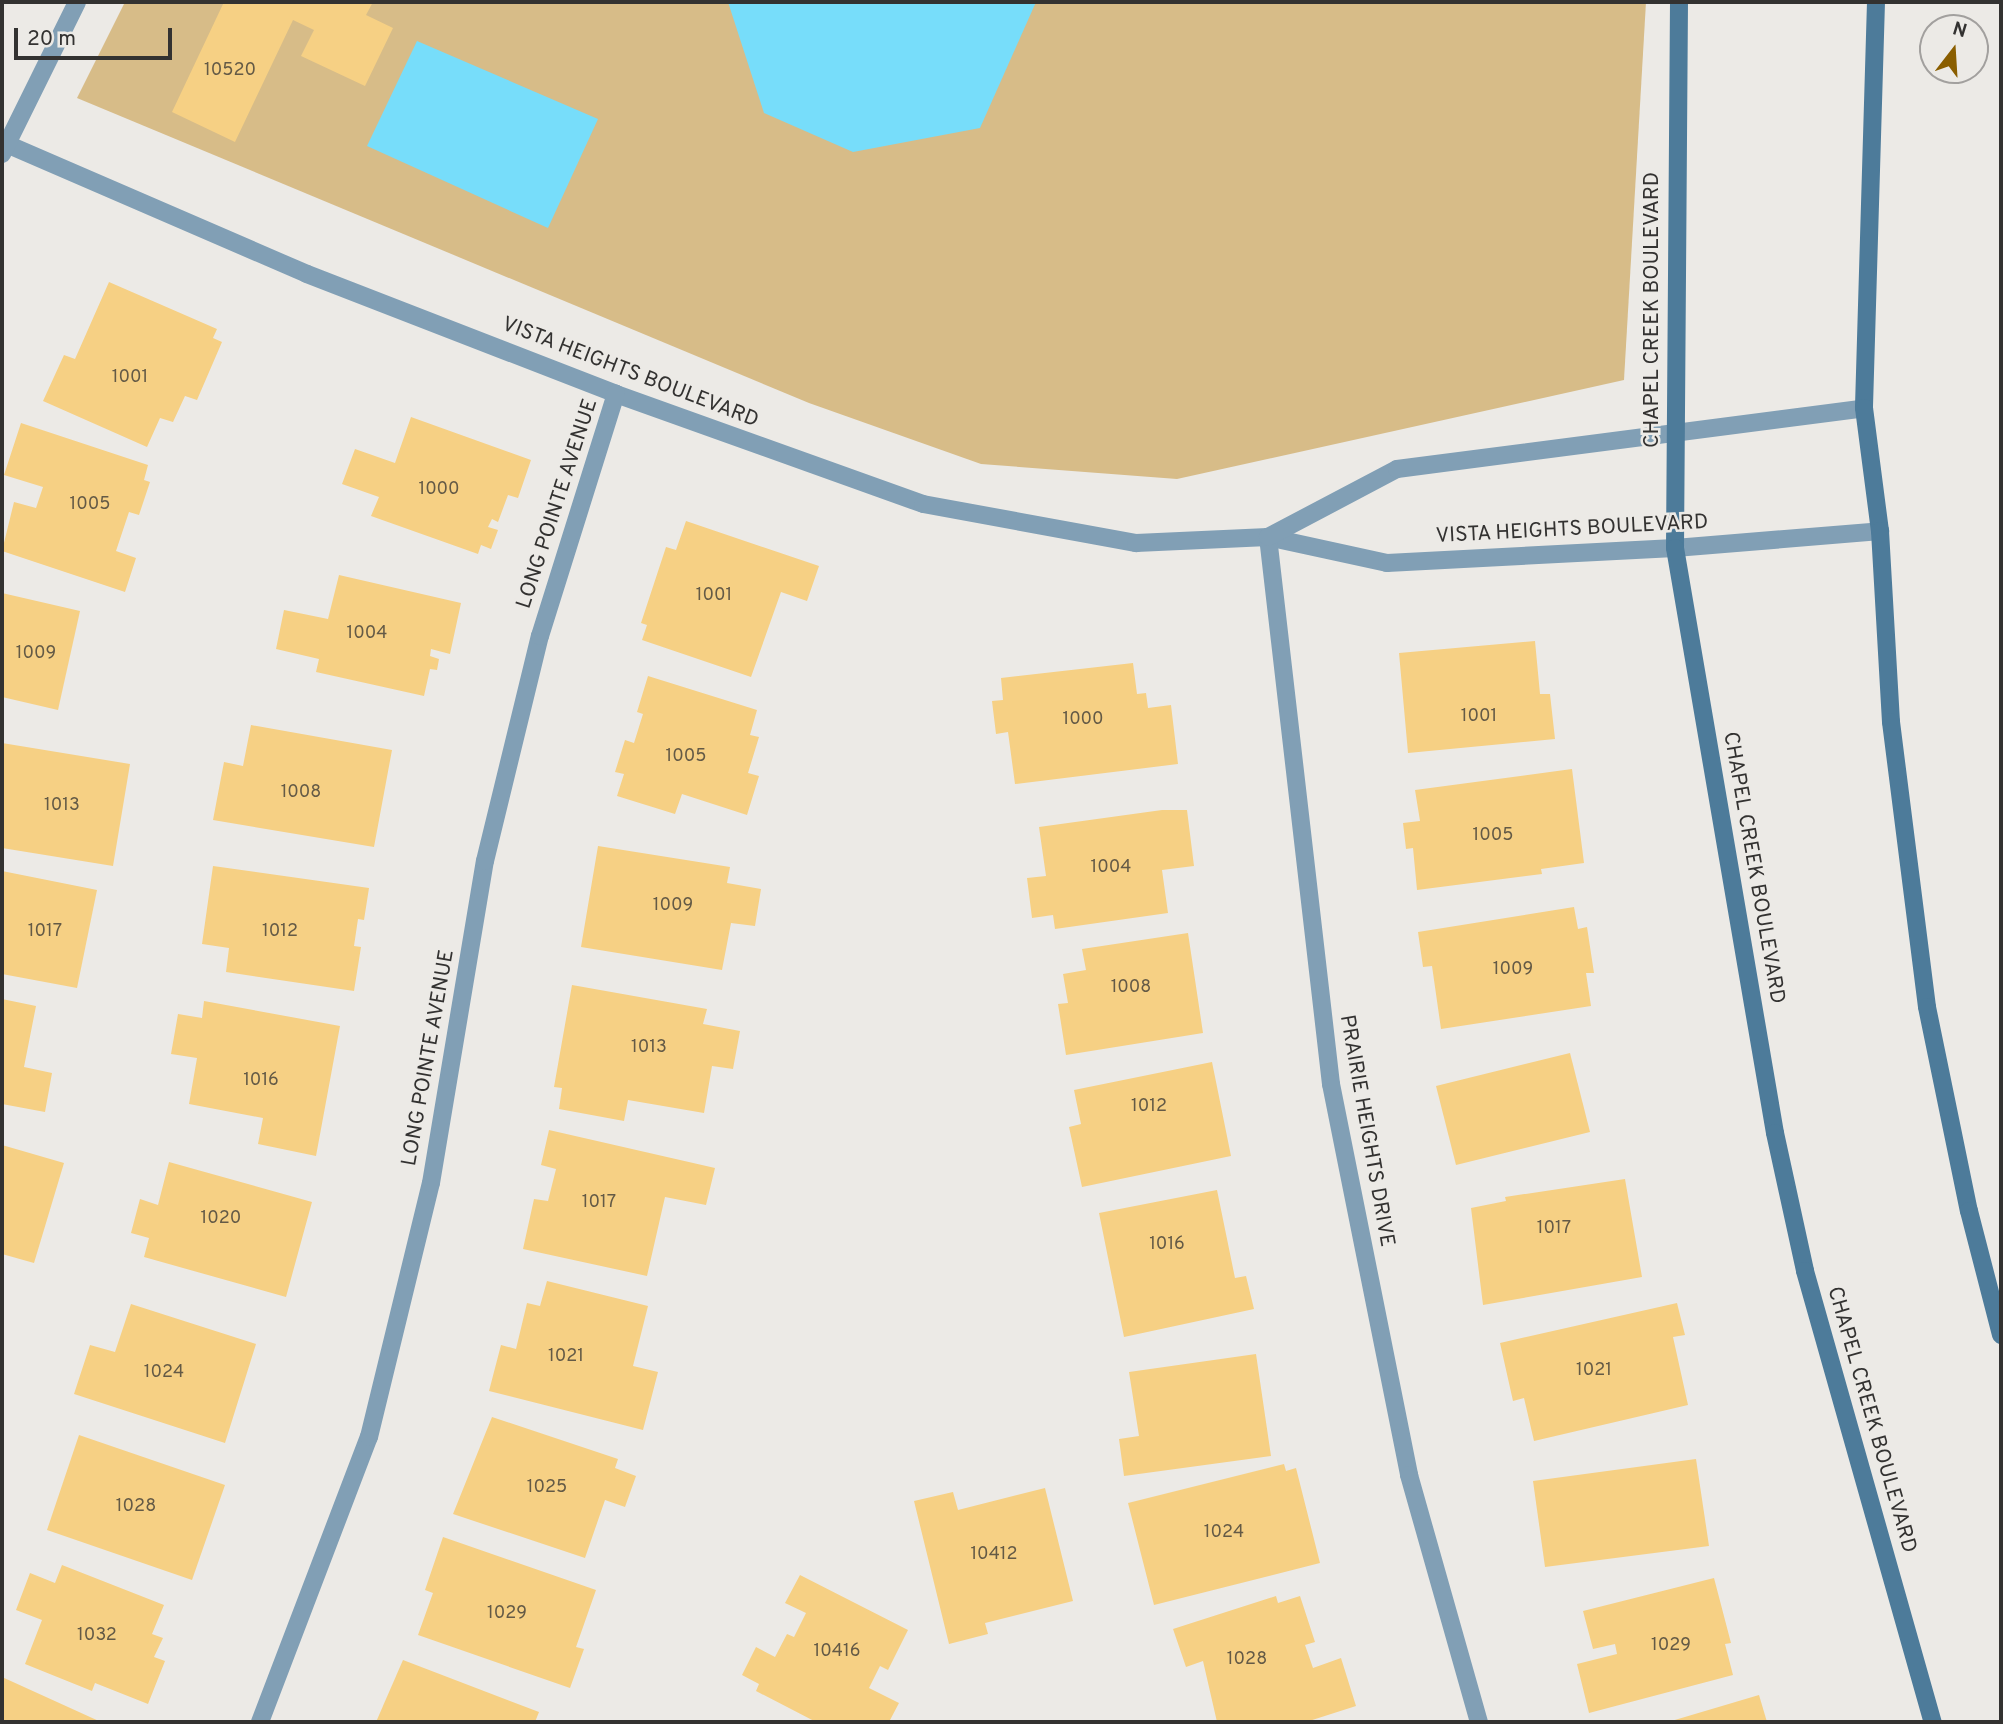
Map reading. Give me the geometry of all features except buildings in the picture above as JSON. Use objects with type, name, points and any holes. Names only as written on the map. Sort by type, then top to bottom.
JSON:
[{"type":"main road","name":"CHAPEL CREEK BOULEVARD","points":[[1679,2],[1675,548],[1775,1133],[1805,1271],[1933,1722]]},
{"type":"main road","points":[[1876,2],[1864,408],[1880,531],[1891,722],[1927,1007],[1969,1211],[2001,1335]]},
{"type":"street","points":[[3,147],[77,2]]},
{"type":"street","name":"VISTA HEIGHTS BOULEVARD","points":[[3,147],[307,274],[616,394],[923,504],[1136,542],[1268,537],[1388,563],[1675,548],[1880,531]]},
{"type":"street","name":"LONG POINTE AVENUE","points":[[260,1722],[369,1437],[431,1183],[485,862],[540,636],[616,394]]},
{"type":"street","name":"VISTA HEIGHTS BOULEVARD","points":[[1268,537],[1397,469],[1864,408]]},
{"type":"street","name":"PRAIRIE HEIGHTS DRIVE","points":[[1268,537],[1331,1084],[1409,1475],[1479,1722]]},
{"type":"shaded area","points":[[125,2],[1646,2],[1624,380],[1177,479],[981,464],[809,403],[77,98]]},
{"type":"water","points":[[728,2],[1036,2],[980,128],[853,152],[764,113]]},
{"type":"water","points":[[417,41],[598,119],[548,228],[367,146]]}]
